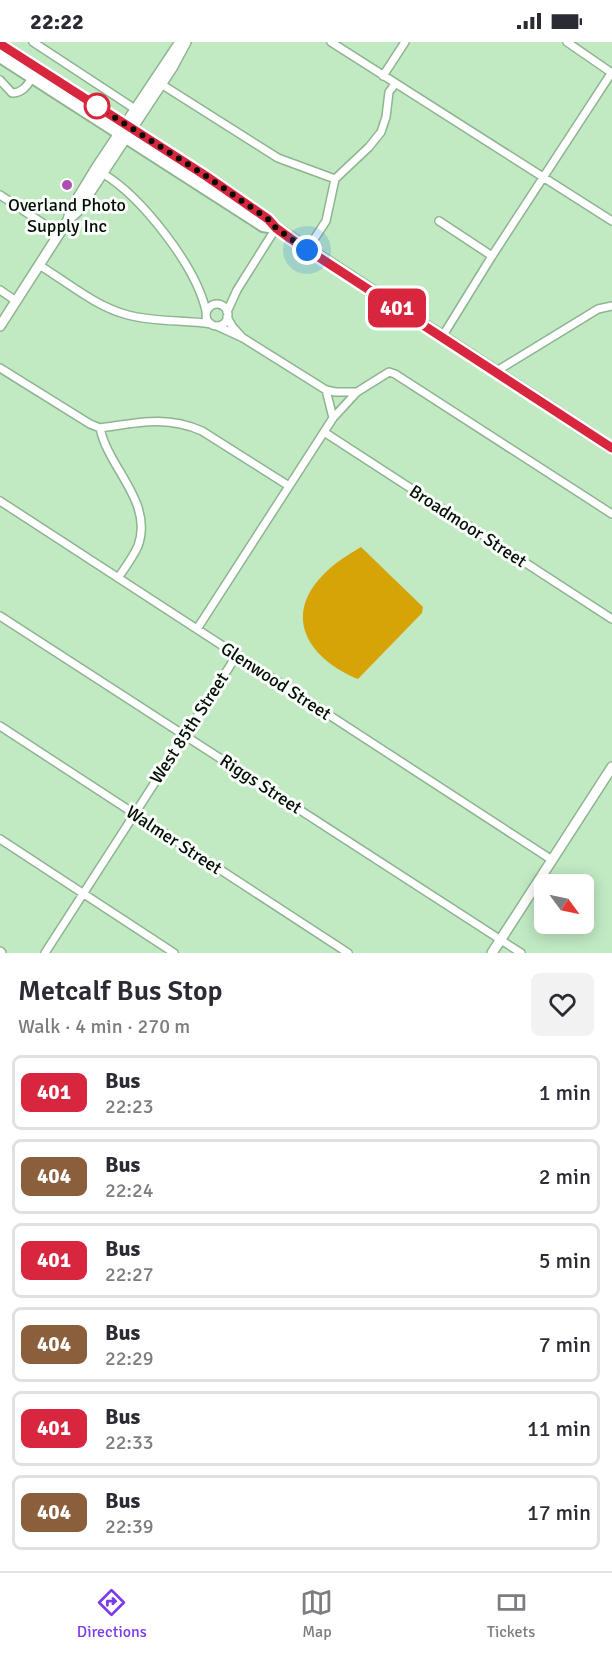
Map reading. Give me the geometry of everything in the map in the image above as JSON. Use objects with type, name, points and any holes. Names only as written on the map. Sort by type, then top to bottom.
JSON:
[{"type":"main road","points":[[0,44],[264,226],[276,228],[612,448]]},
{"type":"main road","points":[[0,57],[125,131]]},
{"type":"street","points":[[33,42],[135,109]]},
{"type":"street","points":[[0,326],[68,220],[77,212],[102,172],[135,109],[180,42]]},
{"type":"street","points":[[68,220],[71,209],[161,84],[186,42]]},
{"type":"street","points":[[331,42],[612,221]]},
{"type":"street","points":[[383,75],[405,42]]},
{"type":"street","points":[[442,337],[492,256],[612,73],[567,42]]},
{"type":"street","points":[[0,80],[12,93],[17,93],[26,87],[32,78]]},
{"type":"street","points":[[161,84],[278,158],[335,179]]},
{"type":"street","points":[[307,250],[326,221],[335,179],[369,147],[381,132],[386,117],[389,92],[394,84]]},
{"type":"street","points":[[102,172],[121,185],[161,229],[200,292],[206,312],[214,325]]},
{"type":"street","points":[[0,195],[59,234]]},
{"type":"street","points":[[439,221],[492,256]]},
{"type":"street","points":[[214,325],[223,323],[237,290],[276,228]]},
{"type":"street","points":[[39,265],[104,306],[116,311],[143,318],[190,320],[214,325],[243,338],[326,390],[357,392]]},
{"type":"street","points":[[0,290],[16,301]]},
{"type":"street","points":[[190,320],[206,312],[211,306],[218,305],[237,290]]},
{"type":"street","points":[[200,292],[224,307],[232,326],[243,338]]},
{"type":"street","points":[[495,372],[598,309],[612,306]]},
{"type":"street","points":[[0,368],[100,428],[164,420],[190,425],[202,430],[289,486]]},
{"type":"street","points":[[197,629],[333,418],[357,392],[389,372],[612,514]]},
{"type":"street","points":[[326,390],[333,418]]},
{"type":"street","points":[[100,428],[105,448],[132,493],[141,519],[137,548],[118,578]]},
{"type":"street","name":"Broadmoor Street","points":[[324,432],[612,619]]},
{"type":"street","name":"Glenwood Street","points":[[0,501],[552,860]]},
{"type":"street","name":"Riggs Street","points":[[0,616],[521,953]]},
{"type":"street","name":"West 85th Street","points":[[45,953],[237,655]]},
{"type":"street","name":"Walmer Street","points":[[0,726],[348,953]]},
{"type":"street","points":[[492,953],[612,767]]},
{"type":"street","points":[[0,839],[174,953]]},
{"type":"shaded area","points":[[361,547],[423,607],[422,613],[358,679],[341,671],[315,649],[307,636],[303,622],[304,607],[311,591],[323,575],[341,559]]},
{"type":"bus line","name":"401","points":[[0,44],[206,176],[268,219],[291,239],[612,448]]},
{"type":"place","name":"Overland Photo Supply Inc","points":[[67,185]]},
{"type":"route","points":[[97,106],[206,176],[268,219],[276,228],[307,250]]}]
